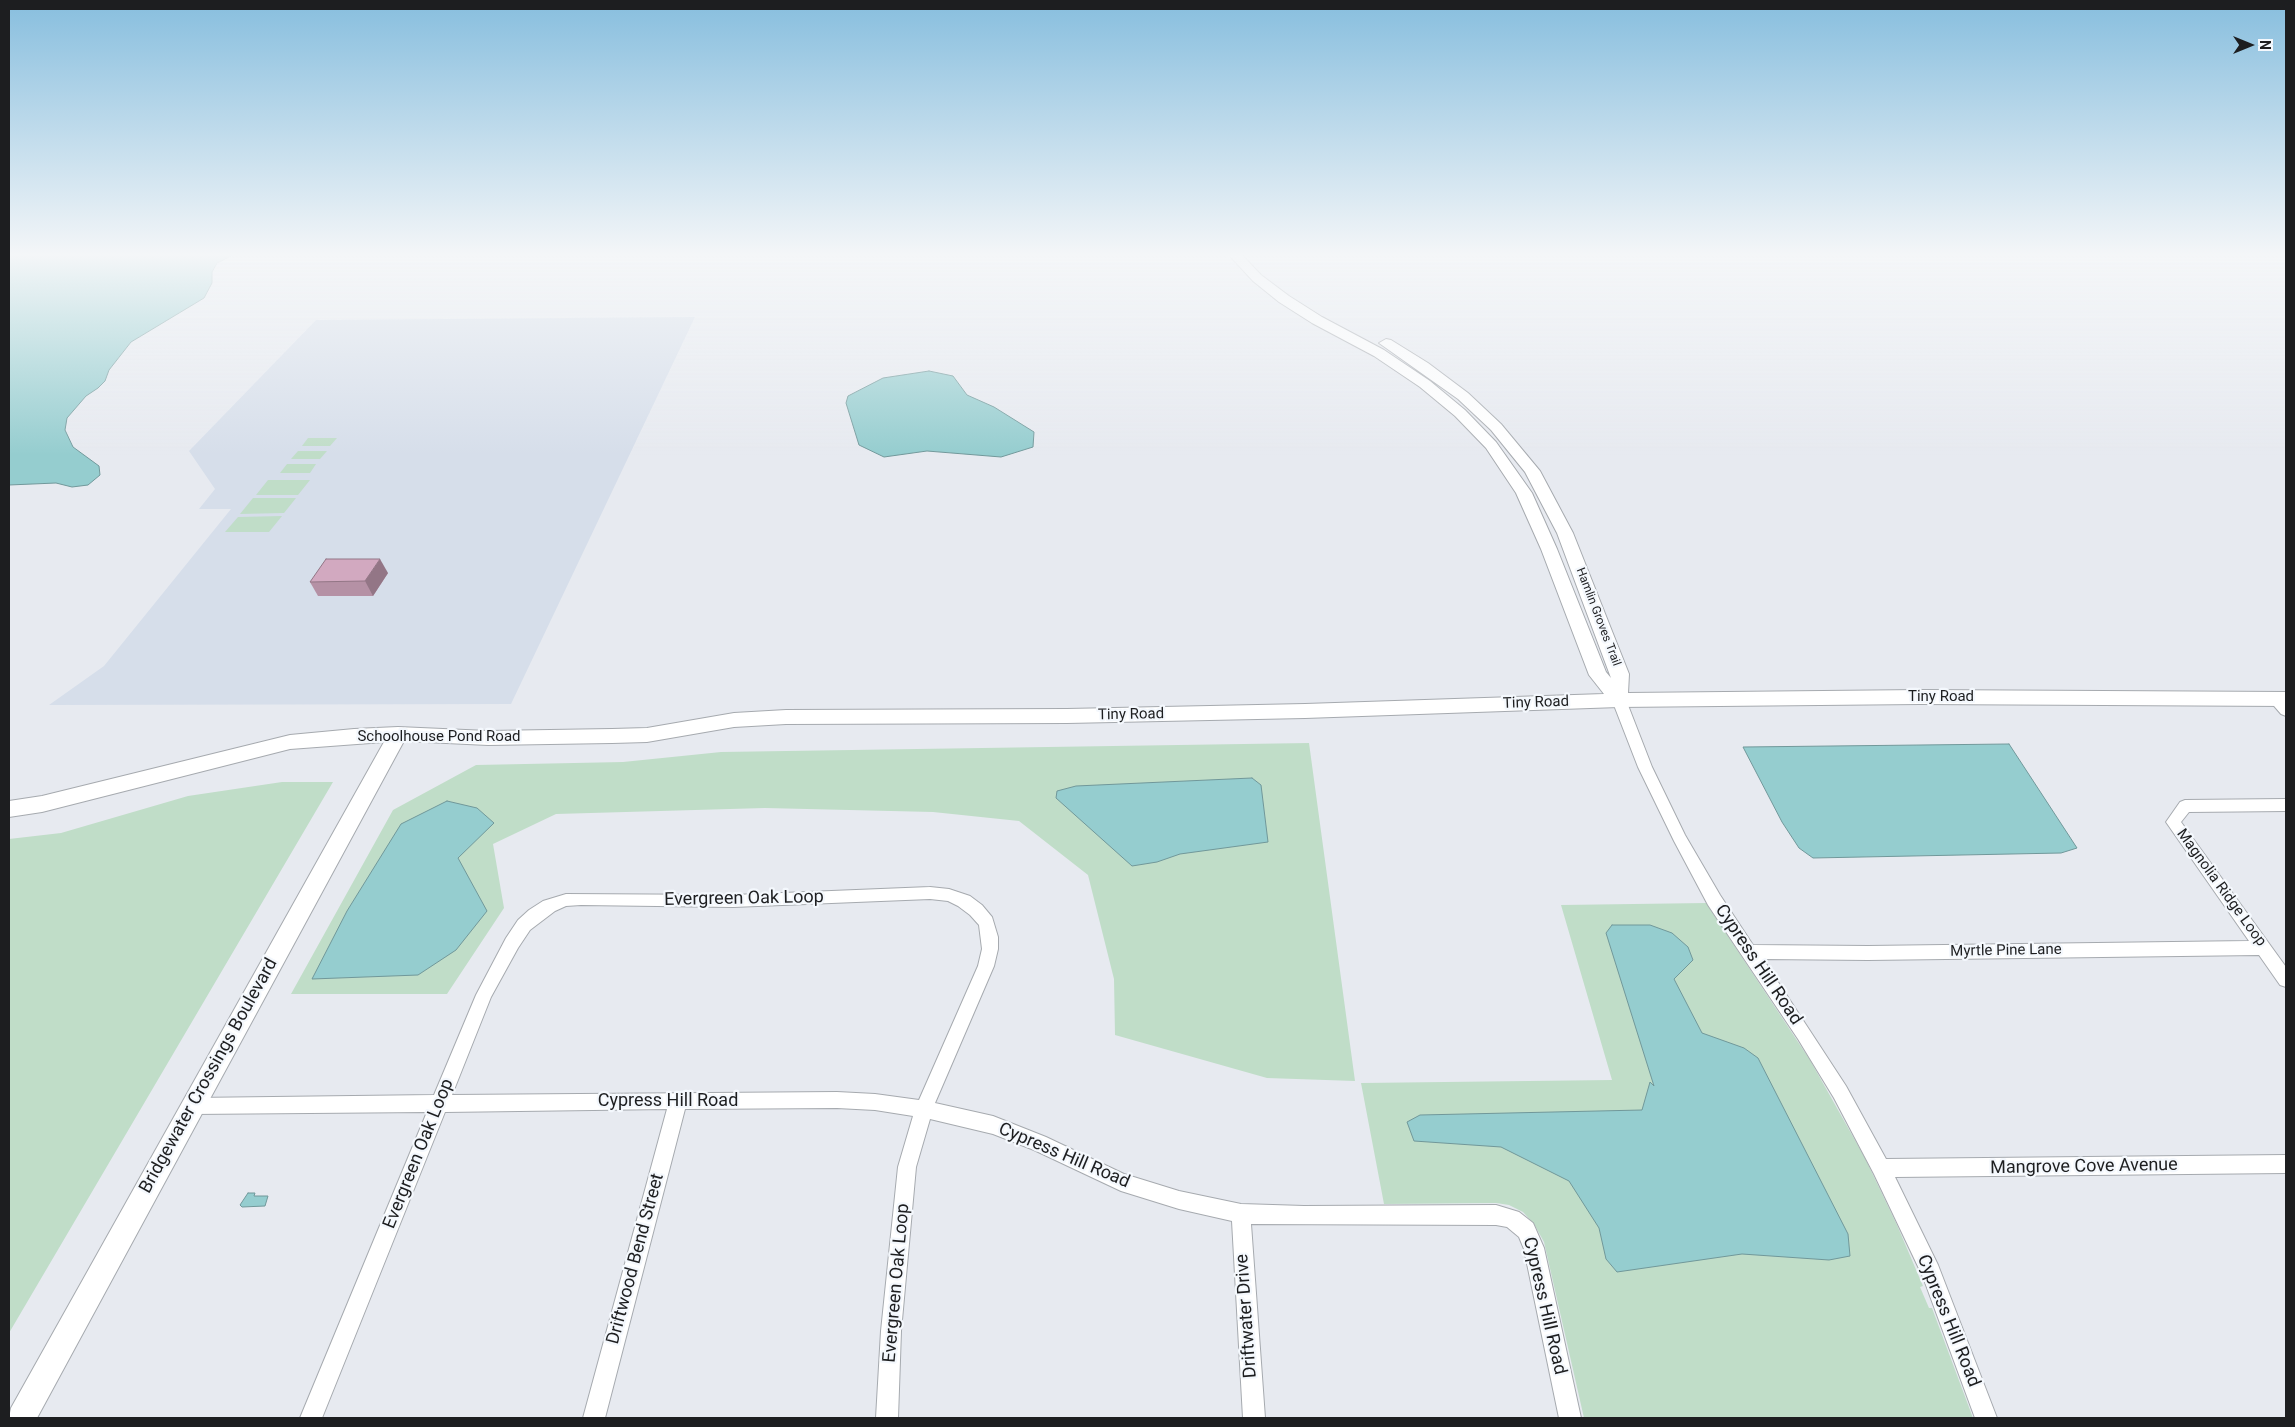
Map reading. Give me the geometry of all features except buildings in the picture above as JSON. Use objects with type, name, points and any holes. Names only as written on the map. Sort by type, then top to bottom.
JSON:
[{"type":"street","name":"Hamlin Groves Trail","points":[[1320,322],[1386,358],[1425,384],[1460,413],[1491,446],[1524,493],[1549,549],[1598,675],[1619,700]]},
{"type":"street","name":"Hamlin Groves Trail","points":[[1343,322],[1411,358],[1450,386],[1481,412],[1520,455],[1542,486],[1565,533],[1620,674],[1619,700]]},
{"type":"street","name":"Tiny Road","points":[[786,717],[1226,713],[1619,700],[1920,697],[2283,703]]},
{"type":"street","name":"Cypress Hill Road","points":[[1619,700],[1645,768],[1679,837],[1714,900],[1804,1034],[1840,1092],[1881,1168],[1930,1272],[1963,1352],[1986,1418]]},
{"type":"street","name":"Schoolhouse Pond Road","points":[[9,809],[42,804],[290,742],[398,734],[488,738],[647,735],[734,720],[786,717]]},
{"type":"street","name":"Bridgewater Crossings Boulevard","points":[[21,1418],[398,734]]},
{"type":"street","name":"Magnolia Ridge Loop","points":[[2286,805],[2185,806],[2173,822],[2286,980]]},
{"type":"street","name":"Evergreen Oak Loop","points":[[312,1418],[484,995],[500,963],[524,925],[549,906],[566,900],[733,901],[930,893],[949,895],[964,901],[976,910],[986,922],[990,937],[990,949],[986,966],[924,1109],[908,1167],[891,1331],[887,1418]]},
{"type":"street","name":"Myrtle Pine Lane","points":[[1748,952],[1868,953],[2264,948]]},
{"type":"street","name":"Cypress Hill Road","points":[[192,1106],[837,1100],[875,1102],[924,1109],[993,1125],[1040,1143],[1121,1182],[1179,1200],[1241,1214],[1304,1216],[1496,1215],[1512,1219],[1526,1230],[1534,1248],[1570,1418]]},
{"type":"street","name":"Driftwood Bend Street","points":[[594,1418],[678,1101]]},
{"type":"street","name":"Mangrove Cove Avenue","points":[[1881,1168],[2286,1164]]},
{"type":"street","name":"Driftwater Drive","points":[[1241,1214],[1254,1418]]},
{"type":"shaded area","points":[[314,322],[693,322],[511,704],[49,705],[104,666],[231,509],[199,509],[215,489],[189,451]]},
{"type":"green space","points":[[308,438],[337,438],[330,446],[302,446]]},
{"type":"green space","points":[[298,451],[327,451],[320,459],[291,459]]},
{"type":"green space","points":[[287,464],[316,464],[310,473],[280,473]]},
{"type":"green space","points":[[268,480],[310,480],[298,495],[256,495]]},
{"type":"green space","points":[[253,498],[296,498],[284,513],[240,514]]},
{"type":"green space","points":[[282,516],[269,532],[225,532],[238,517]]},
{"type":"green space","points":[[1309,743],[1355,1081],[1267,1078],[1115,1035],[1114,979],[1088,875],[1019,821],[933,812],[765,808],[556,814],[493,844],[504,908],[447,994],[291,994],[393,810],[476,765],[623,762],[721,752]]},
{"type":"green space","points":[[282,782],[333,782],[9,1333],[9,839],[61,833],[188,796]]},
{"type":"green space","points":[[1706,903],[1810,1060],[1865,1158],[1923,1286],[1920,1287],[1929,1308],[1932,1308],[1973,1418],[1584,1418],[1544,1242],[1534,1224],[1523,1212],[1509,1205],[1496,1203],[1384,1204],[1361,1083],[1612,1080],[1561,905]]},
{"type":"water","points":[[9,322],[165,322],[131,342],[109,370],[105,381],[86,396],[67,418],[65,430],[73,447],[99,466],[100,475],[88,485],[72,487],[56,483],[9,485]]},
{"type":"water","points":[[929,371],[953,376],[967,395],[994,407],[1034,432],[1033,447],[1001,457],[927,451],[884,457],[859,445],[846,403],[848,396],[883,378]]},
{"type":"water","points":[[2009,744],[2077,848],[2061,853],[1813,858],[1799,848],[1782,822],[1743,747]]},
{"type":"water","points":[[1252,778],[1261,785],[1268,842],[1180,854],[1157,862],[1132,866],[1056,798],[1057,791],[1076,786]]},
{"type":"water","points":[[447,801],[477,808],[494,823],[458,858],[487,911],[456,950],[418,975],[312,979],[347,911],[401,824]]},
{"type":"water","points":[[1612,925],[1650,925],[1672,933],[1688,947],[1693,960],[1674,979],[1702,1033],[1744,1048],[1758,1058],[1848,1234],[1850,1256],[1829,1260],[1742,1254],[1617,1272],[1606,1259],[1599,1228],[1569,1181],[1501,1147],[1414,1141],[1407,1122],[1420,1115],[1642,1110],[1650,1082],[1654,1086],[1606,933]]},
{"type":"water","points":[[248,1193],[255,1193],[254,1196],[268,1196],[265,1206],[242,1207],[240,1205]]}]
